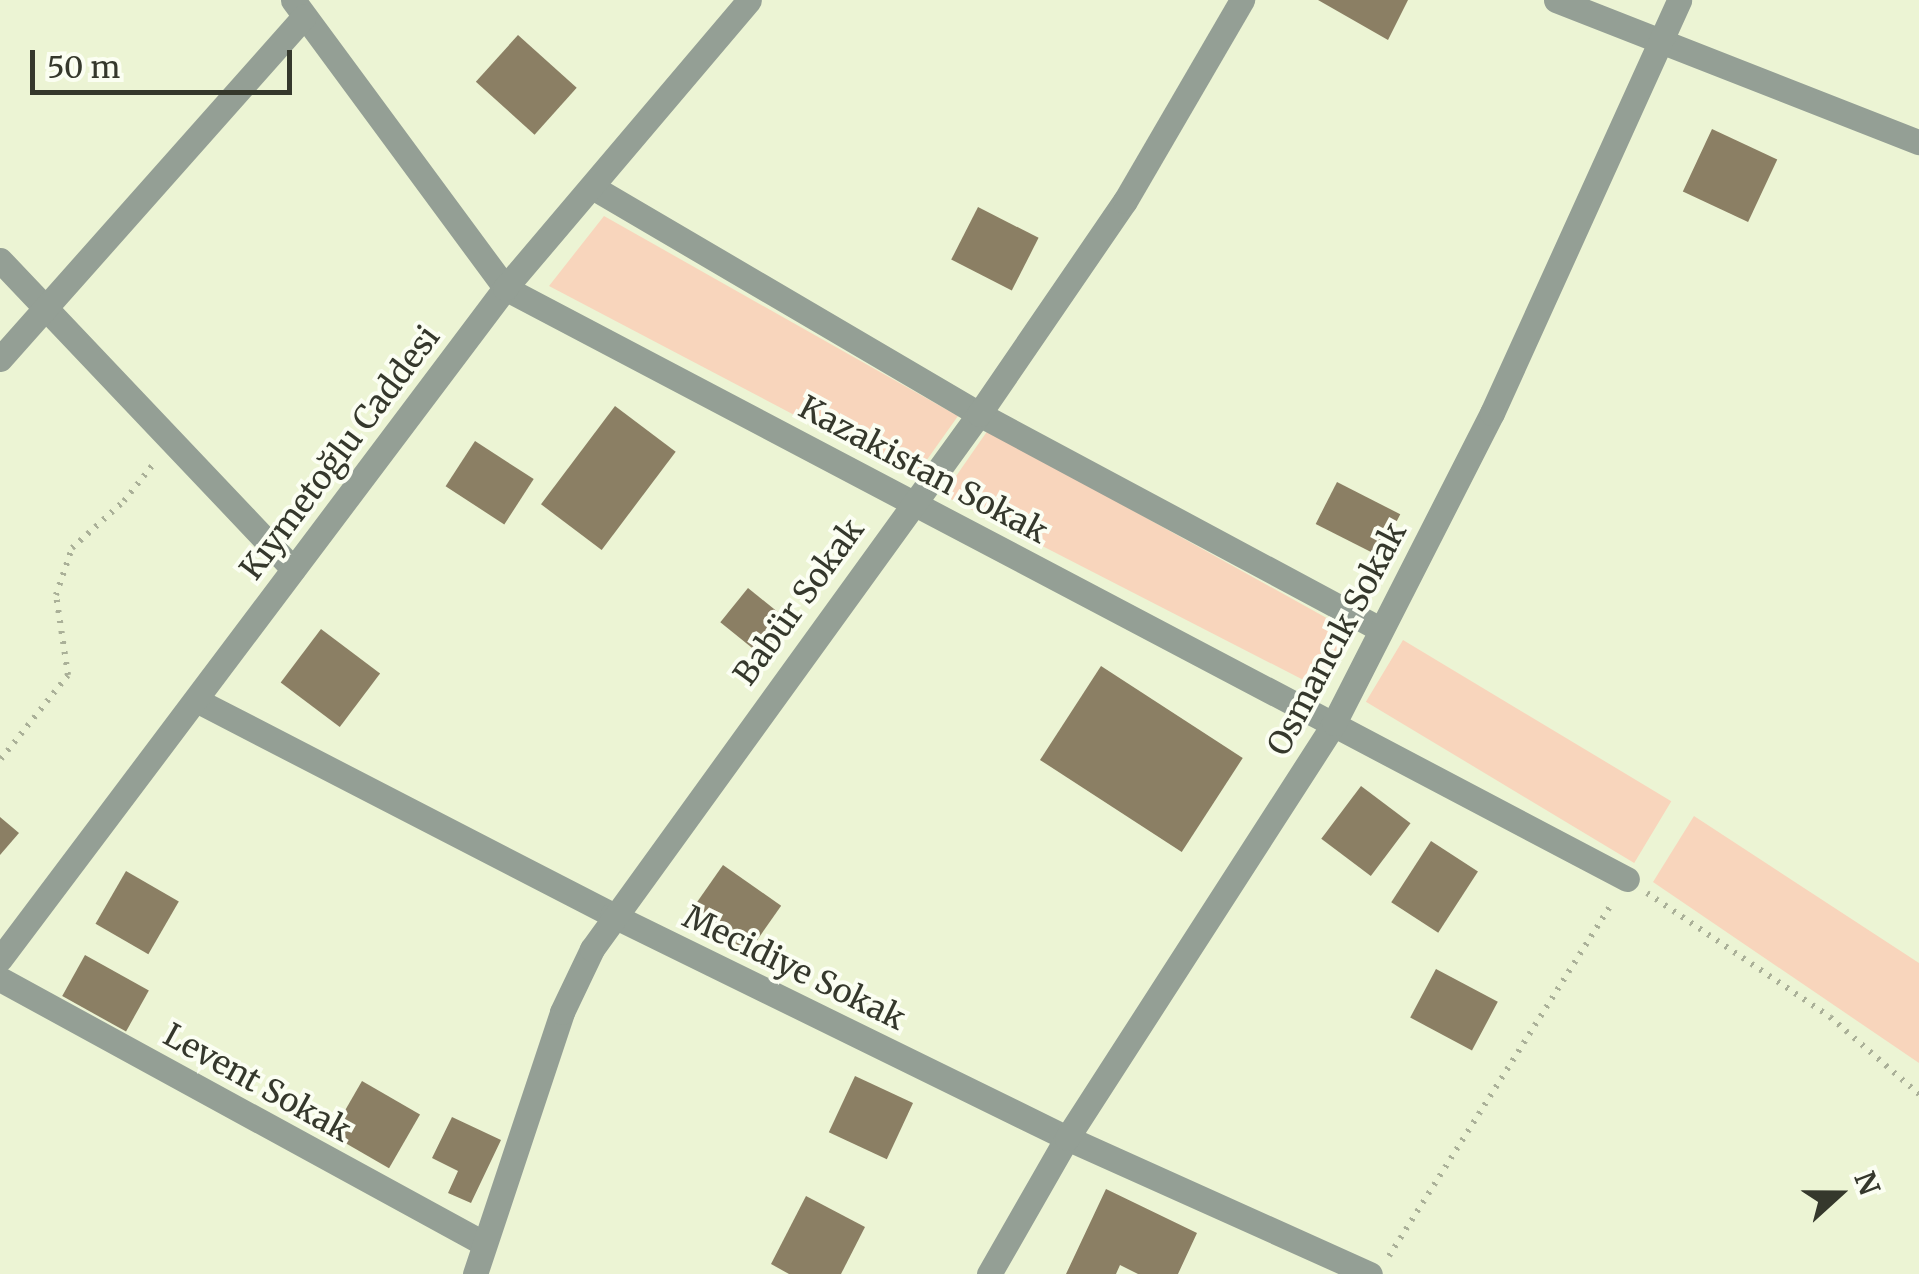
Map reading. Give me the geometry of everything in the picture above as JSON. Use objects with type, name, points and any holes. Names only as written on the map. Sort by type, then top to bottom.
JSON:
[{"type":"street","name":"Kıymetoğlu Caddesi","points":[[0,959],[198,701],[292,569],[504,288],[594,188],[749,0]]},
{"type":"street","name":"Babür Sokak","points":[[475,1274],[562,1012],[612,916],[979,414],[1125,201],[1242,0]]},
{"type":"street","points":[[1556,0],[1919,142]]},
{"type":"street","name":"Osmancık Sokak","points":[[989,1274],[1067,1138],[1334,723],[1492,412],[1679,0]]},
{"type":"street","points":[[0,360],[299,8]]},
{"type":"street","name":"Kazakistan Sokak","points":[[299,8],[504,288],[1627,879]]},
{"type":"street","points":[[594,188],[979,414],[1382,630]]},
{"type":"street","points":[[0,260],[292,569]]},
{"type":"street","name":"Mecidiye Sokak","points":[[198,701],[612,916],[1067,1138],[1370,1274]]},
{"type":"street","name":"Levent Sokak","points":[[0,980],[483,1243]]},
{"type":"path","points":[[1,759],[68,676],[56,596],[72,548],[124,501],[171,440]]},
{"type":"path","points":[[1378,1274],[1627,879],[1830,1017],[1919,1094]]},
{"type":"shaded area","points":[[604,216],[958,416],[914,478],[549,286]]},
{"type":"shaded area","points":[[988,430],[1350,631],[1319,688],[943,495]]},
{"type":"shaded area","points":[[1403,640],[1671,801],[1634,863],[1366,702]]},
{"type":"shaded area","points":[[1694,816],[1919,963],[1919,1063],[1653,882]]},
{"type":"building","points":[[1318,0],[1408,0],[1388,40]]},
{"type":"building","points":[[518,35],[577,88],[535,135],[476,82]]},
{"type":"building","points":[[1712,129],[1777,159],[1748,222],[1683,192]]},
{"type":"building","points":[[978,207],[1039,238],[1012,290],[951,260]]},
{"type":"building","points":[[615,406],[676,452],[602,550],[541,504]]},
{"type":"building","points":[[475,441],[534,479],[504,524],[446,486]]},
{"type":"building","points":[[1337,482],[1400,514],[1379,556],[1316,524]]},
{"type":"building","points":[[748,588],[789,621],[761,656],[720,622]]},
{"type":"building","points":[[321,629],[380,674],[340,727],[281,683]]},
{"type":"building","points":[[1101,666],[1243,758],[1182,852],[1040,760]]},
{"type":"building","points":[[1361,786],[1411,823],[1371,876],[1321,839]]},
{"type":"building","points":[[0,817],[19,833],[0,855]]},
{"type":"building","points":[[1431,841],[1478,871],[1438,933],[1391,902]]},
{"type":"building","points":[[723,865],[781,906],[748,952],[690,912]]},
{"type":"building","points":[[126,871],[179,902],[148,954],[96,924]]},
{"type":"building","points":[[85,955],[149,990],[126,1031],[62,996]]},
{"type":"building","points":[[1436,969],[1498,1002],[1472,1050],[1410,1018]]},
{"type":"building","points":[[855,1076],[913,1103],[887,1159],[829,1132]]},
{"type":"building","points":[[362,1081],[420,1114],[389,1168],[331,1135]]},
{"type":"building","points":[[452,1117],[501,1140],[471,1203],[448,1193],[458,1171],[432,1158]]},
{"type":"building","points":[[1106,1189],[1197,1233],[1178,1274],[1138,1274],[1120,1265],[1116,1274],[1066,1274]]},
{"type":"building","points":[[806,1196],[865,1227],[841,1274],[789,1274],[771,1264]]}]
